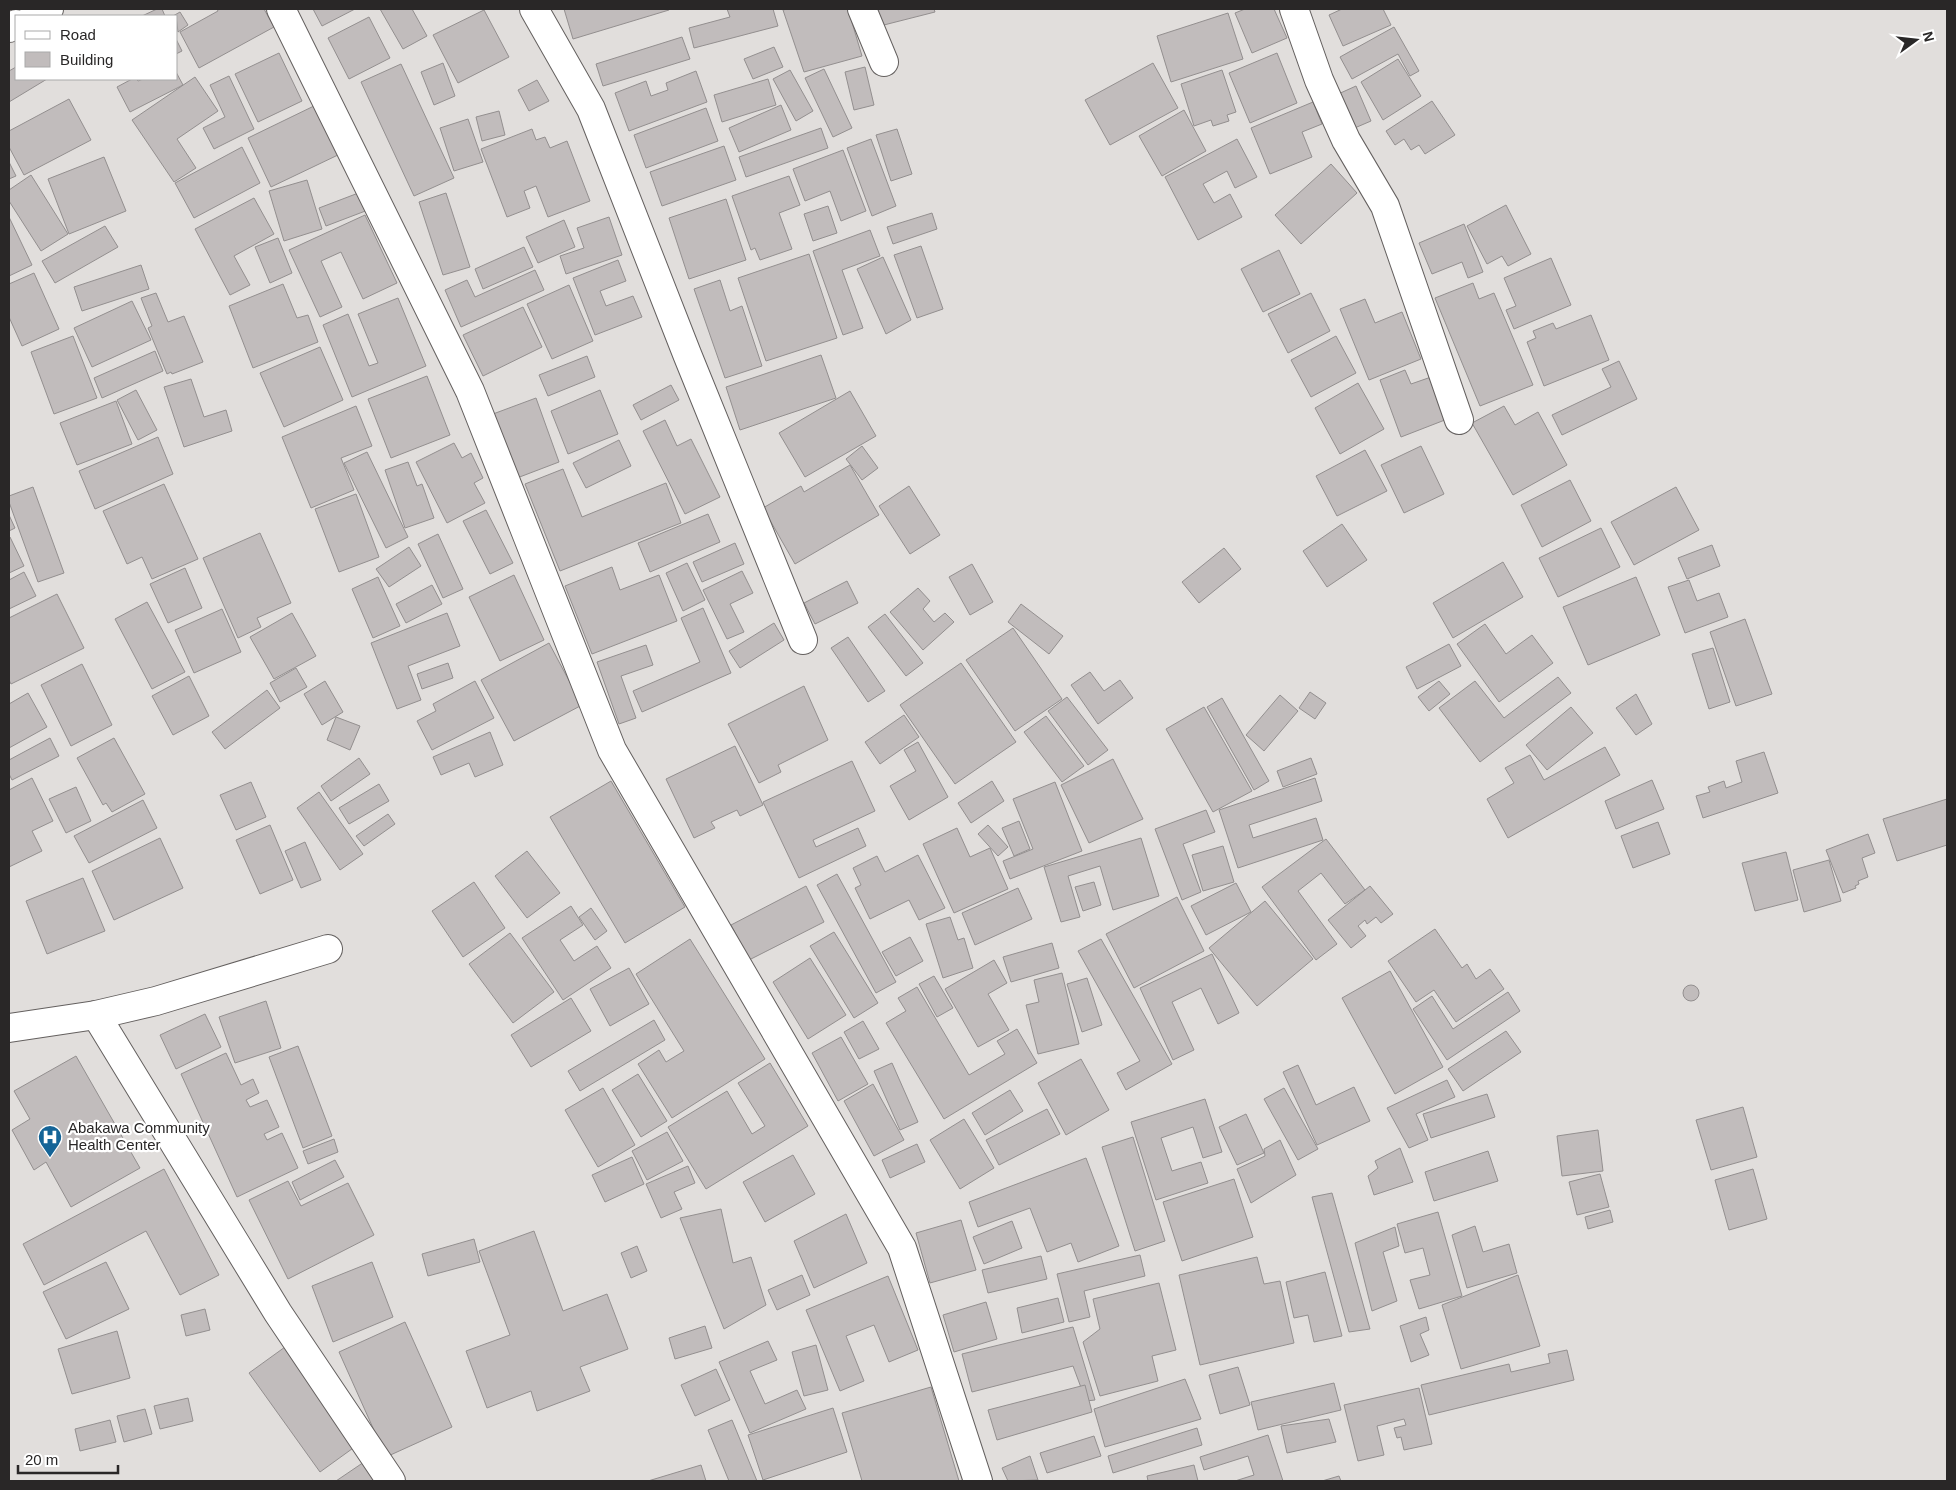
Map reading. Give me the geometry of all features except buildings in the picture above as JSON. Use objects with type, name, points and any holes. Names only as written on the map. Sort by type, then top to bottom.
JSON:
[{"type":"street","points":[[35,15],[49,9]]},
{"type":"street","points":[[281,9],[470,391],[612,750],[902,1248],[978,1481]]},
{"type":"street","points":[[534,9],[592,109],[687,354],[803,640]]},
{"type":"street","points":[[862,9],[884,62]]},
{"type":"street","points":[[1294,9],[1319,80],[1346,140],[1385,206],[1459,420]]},
{"type":"street","points":[[9,1028],[96,1015],[156,1001],[328,949]]},
{"type":"street","points":[[96,1015],[278,1313],[392,1481]]},
{"type":"place","name":"Abakawa Community Health Center","points":[[50,1158]]}]
